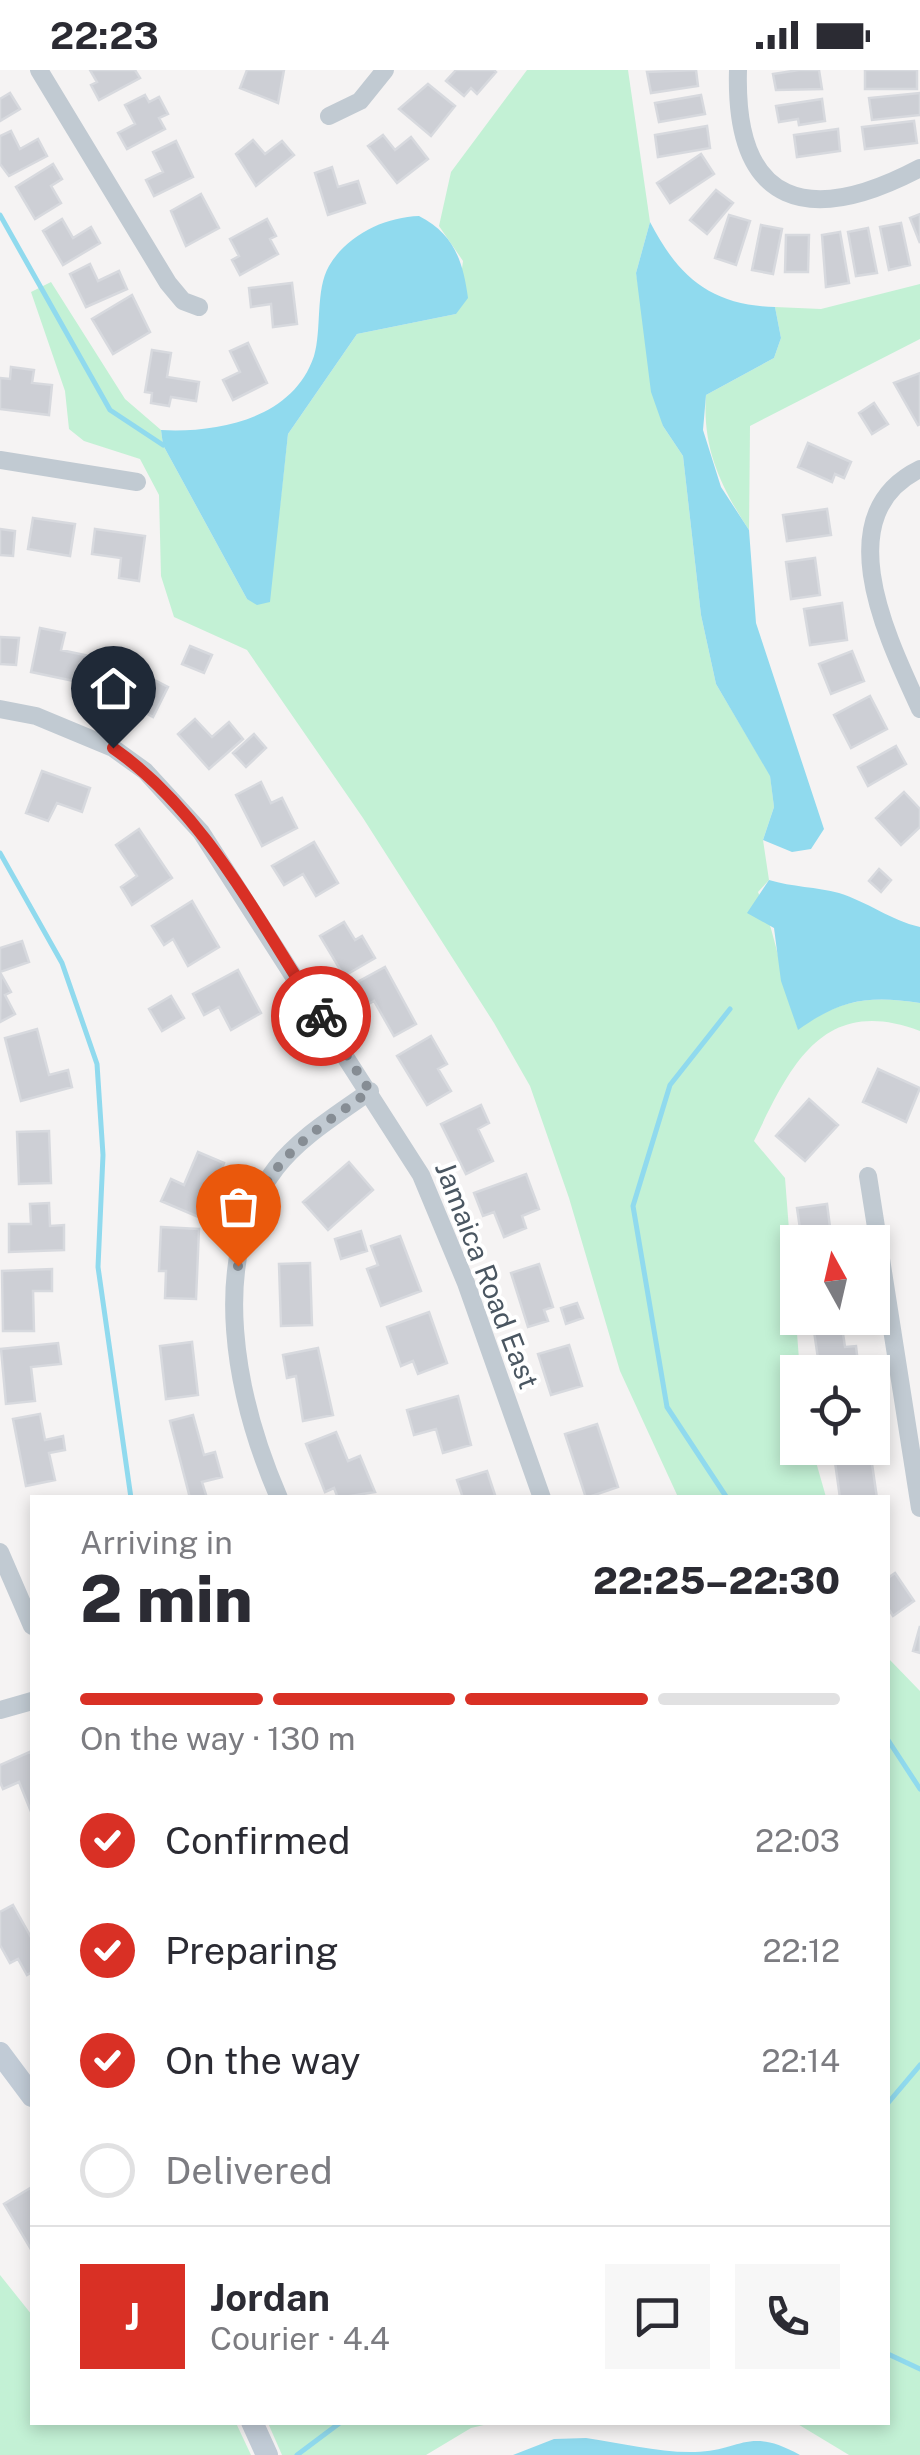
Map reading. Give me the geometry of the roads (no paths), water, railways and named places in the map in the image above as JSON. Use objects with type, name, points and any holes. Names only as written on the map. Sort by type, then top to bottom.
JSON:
[{"type":"street","points":[[39,70],[168,283],[182,300],[200,307]]},
{"type":"street","points":[[329,116],[360,101],[385,70]]},
{"type":"street","points":[[738,70],[746,149],[769,184],[785,195],[822,198],[873,189],[920,168]]},
{"type":"street","points":[[0,460],[137,482]]},
{"type":"street","points":[[920,469],[891,488],[877,507],[868,548],[887,631],[920,709]]},
{"type":"street","name":"Jamaica Road East","points":[[0,710],[78,730],[145,771],[176,800],[370,1091],[421,1175],[441,1218],[541,1495]]},
{"type":"street","points":[[278,1495],[259,1452],[238,1358],[236,1314],[244,1232],[256,1197],[277,1167],[304,1138],[370,1091]]},
{"type":"street","points":[[868,1176],[911,1395],[920,1508]]},
{"type":"street","points":[[0,1552],[30,1621]]},
{"type":"street","points":[[0,1710],[30,1702]]},
{"type":"street","points":[[0,2054],[30,2093]]},
{"type":"street","points":[[253,2425],[267,2455]]},
{"type":"water","points":[[419,216],[441,231],[455,250],[468,298],[456,314],[357,334],[288,434],[270,602],[257,605],[247,599],[163,445],[161,430],[229,425],[271,408],[289,395],[314,356],[322,287],[329,266],[346,245],[368,230],[393,220]]},
{"type":"water","points":[[650,222],[673,259],[699,285],[733,301],[775,307],[781,338],[774,358],[706,395],[703,430],[721,487],[749,530],[756,623],[824,829],[811,849],[792,852],[763,840],[774,807],[770,776],[716,684],[701,615],[683,456],[663,426],[651,392],[636,273]]},
{"type":"water","points":[[769,880],[839,893],[920,927],[920,1003],[885,999],[856,1002],[828,1012],[798,1030],[781,981],[774,928],[747,913]]},
{"type":"water","points":[[586,2438],[682,2452],[711,2451],[756,2441],[800,2455],[513,2455],[554,2439]]},
{"type":"waterway","points":[[0,215],[110,410],[163,445]]},
{"type":"waterway","points":[[0,853],[62,963],[97,1064],[103,1155],[98,1267],[131,1495]]},
{"type":"waterway","points":[[725,1495],[667,1407],[633,1206],[670,1085],[730,1009]]},
{"type":"waterway","points":[[890,1743],[920,1789]]},
{"type":"waterway","points":[[890,2101],[920,2065]]},
{"type":"waterway","points":[[890,2355],[920,2369]]},
{"type":"waterway","points":[[297,2455],[337,2425]]}]
